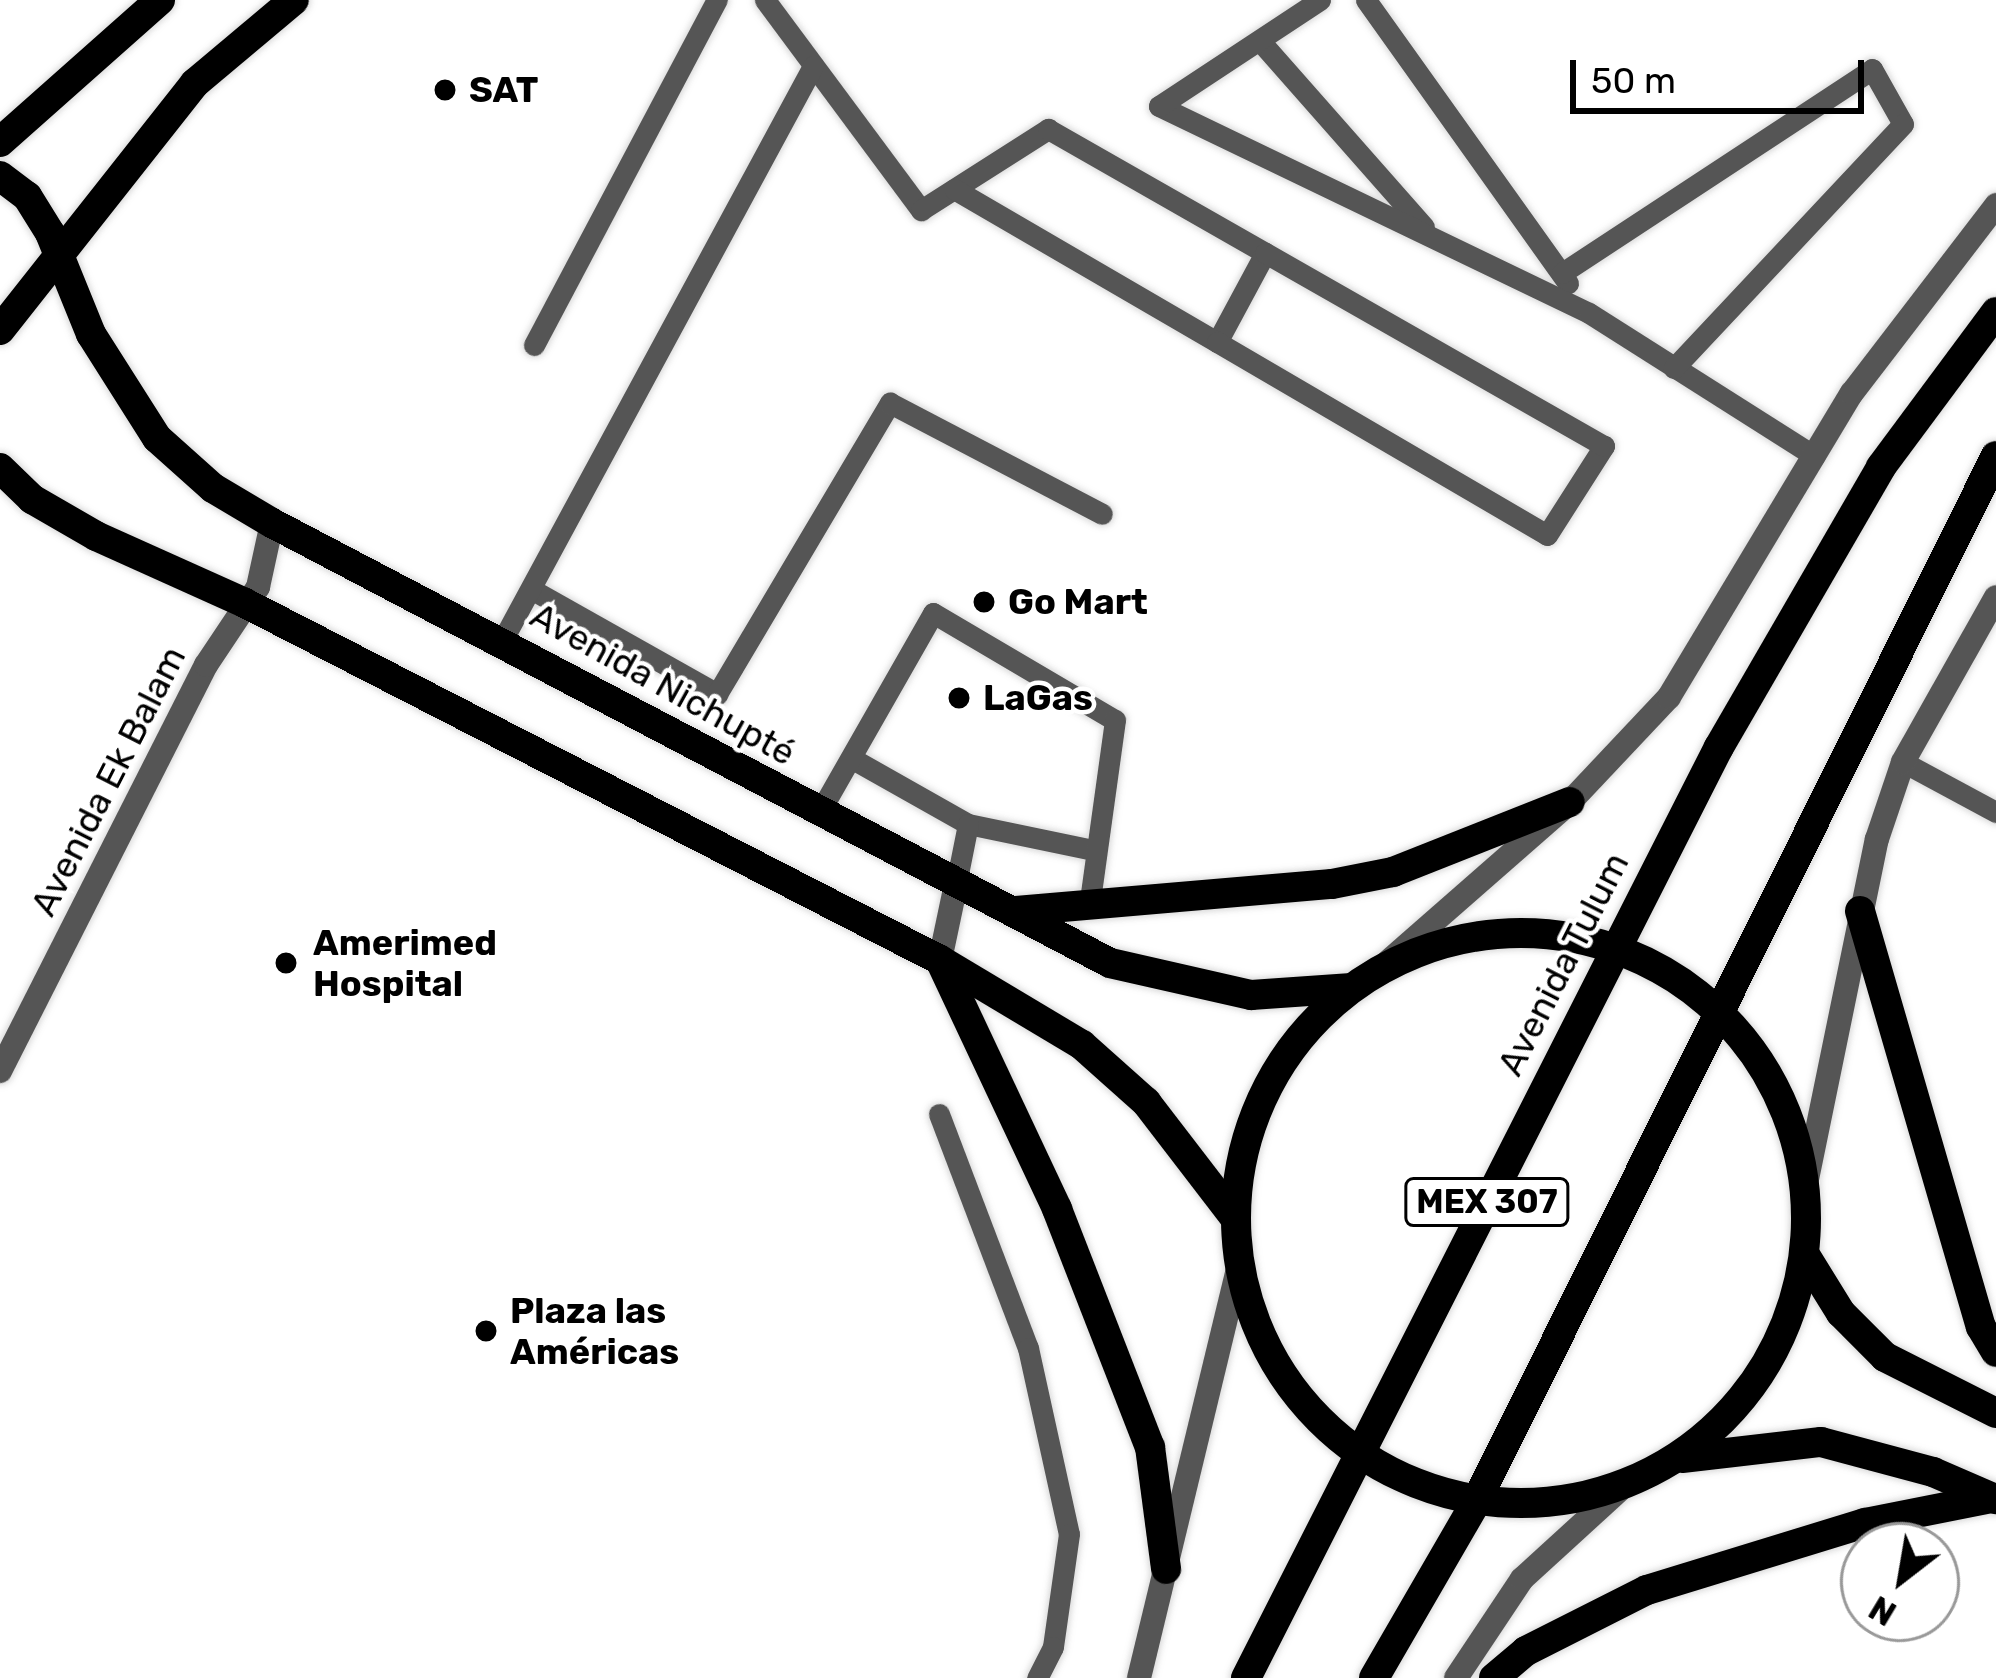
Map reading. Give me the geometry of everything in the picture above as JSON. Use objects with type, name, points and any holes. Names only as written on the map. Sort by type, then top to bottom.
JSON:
[{"type":"main road","points":[[0,142],[160,0]]},
{"type":"main road","points":[[0,330],[62,256],[120,169],[195,83],[294,0]]},
{"type":"main road","name":"Avenida Nichupté","points":[[0,176],[27,196],[62,256],[91,334],[157,438],[214,488],[272,523],[1109,963],[1251,995],[1363,980]]},
{"type":"main road","name":"Avenida Tulum","points":[[1246,1678],[1362,1455],[1612,948],[1881,467],[1996,312]]},
{"type":"main road","name":"MEX 307","points":[[1374,1678],[1476,1502],[1963,514],[1996,456]]},
{"type":"main road","points":[[0,468],[32,499],[96,536],[245,604],[940,960],[1082,1045],[1146,1102],[1235,1218]]},
{"type":"main road","points":[[1963,514],[1996,494]]},
{"type":"main road","points":[[1012,911],[1282,894],[1393,872],[1570,802]]},
{"type":"main road","points":[[1859,911],[1981,1327],[1996,1352]]},
{"type":"main road","points":[[1482,935],[1570,938],[1612,948],[1678,981],[1718,1012],[1780,1098],[1806,1184],[1805,1256],[1790,1316],[1763,1372],[1724,1420],[1676,1459],[1627,1483],[1552,1502],[1476,1502],[1362,1455],[1306,1406],[1273,1360],[1239,1264],[1235,1218],[1242,1152],[1265,1089],[1303,1033],[1363,980],[1482,935]]},
{"type":"main road","points":[[940,960],[1057,1209],[1150,1447],[1166,1569]]},
{"type":"main road","points":[[1805,1256],[1841,1313],[1886,1357],[1996,1413]]},
{"type":"main road","points":[[1676,1459],[1821,1442],[1934,1472],[1994,1499]]},
{"type":"main road","points":[[1494,1678],[1526,1651],[1647,1590],[1865,1523],[1994,1499]]},
{"type":"street","name":"Avenida Tulum","points":[[1363,980],[1570,802],[1669,698],[1814,456],[1996,206]]},
{"type":"street","name":"Avenida Ek Balam","points":[[0,1072],[206,664],[267,568],[272,523]]},
{"type":"street","points":[[1806,1184],[1859,911],[1903,762],[1996,597]]},
{"type":"street","points":[[940,960],[956,884]]},
{"type":"street","points":[[1139,1678],[1239,1264]]},
{"type":"street","points":[[1456,1678],[1522,1580],[1627,1483]]},
{"type":"lane","points":[[534,345],[717,0]]},
{"type":"lane","points":[[765,0],[921,210],[1048,129],[1604,446],[1547,535],[954,189]]},
{"type":"lane","points":[[1320,0],[1159,106],[1589,313],[1814,456]]},
{"type":"lane","points":[[1366,0],[1589,313]]},
{"type":"lane","points":[[1260,41],[1432,236]]},
{"type":"lane","points":[[502,640],[814,66]]},
{"type":"lane","points":[[1562,273],[1872,69],[1903,124],[1674,368]]},
{"type":"lane","points":[[1217,342],[1265,253]]},
{"type":"lane","points":[[531,589],[717,694],[890,403],[1102,514]]},
{"type":"lane","points":[[819,813],[933,613],[1115,720],[1089,908]]},
{"type":"lane","points":[[851,758],[968,824],[1094,850]]},
{"type":"lane","points":[[1903,762],[1996,812]]},
{"type":"lane","points":[[956,884],[968,824]]},
{"type":"lane","points":[[939,1114],[1028,1348],[1069,1534],[1053,1647],[1037,1678]]},
{"type":"place","name":"SAT","points":[[445,90]]},
{"type":"place","name":"Go Mart","points":[[984,602]]},
{"type":"place","name":"LaGas","points":[[959,698]]},
{"type":"place","name":"Amerimed Hospital","points":[[286,963]]},
{"type":"place","name":"Plaza las Américas","points":[[486,1331]]}]
